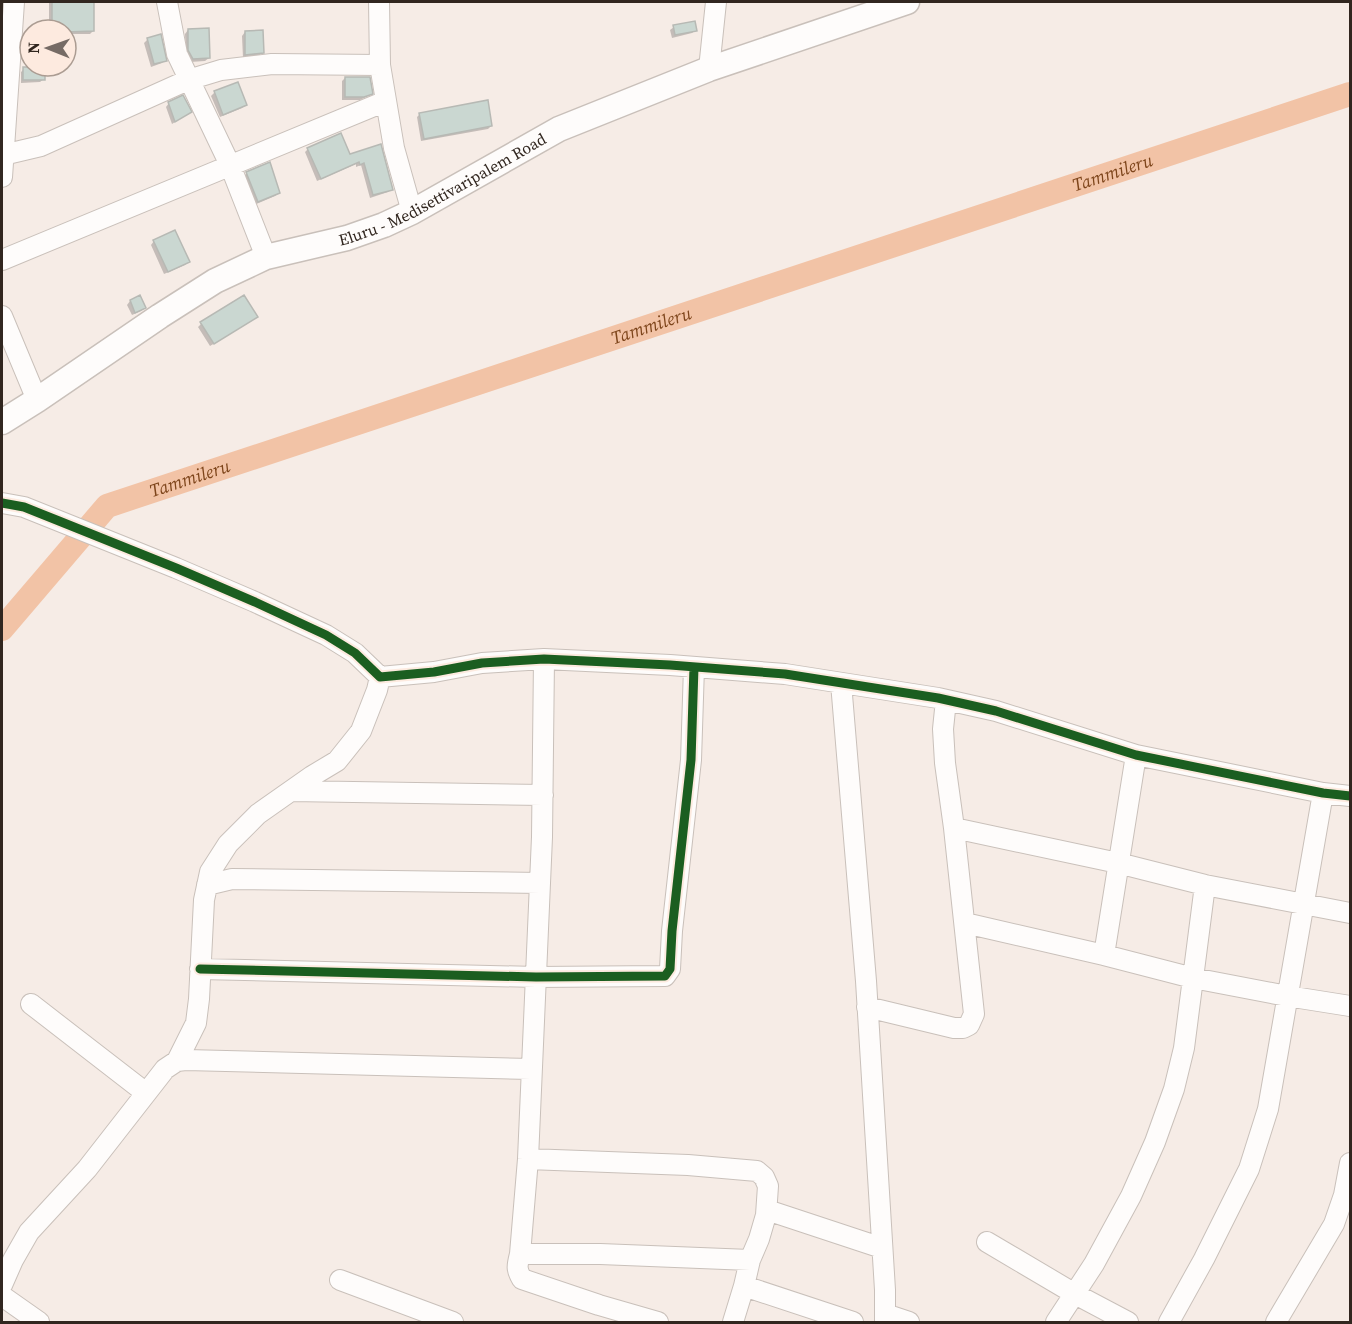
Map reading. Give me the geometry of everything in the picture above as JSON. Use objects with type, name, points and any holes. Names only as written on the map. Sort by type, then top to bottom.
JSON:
[{"type":"main road","name":"Eluru - Medisettivaripalem Road","points":[[2,422],[215,281],[266,257],[347,238],[384,225],[412,212],[559,129],[709,69],[893,4]]},
{"type":"street","points":[[2,177],[6,76],[14,2]]},
{"type":"street","points":[[167,2],[177,54],[230,165],[266,257]]},
{"type":"street","points":[[379,2],[380,65],[394,148],[412,212]]},
{"type":"street","points":[[709,69],[716,2]]},
{"type":"street","points":[[3,155],[41,146],[188,80],[221,70],[272,64],[380,65]]},
{"type":"street","points":[[2,260],[386,101]]},
{"type":"street","points":[[2,316],[37,400]]},
{"type":"street","points":[[2,503],[24,507],[104,538],[326,635],[355,653],[380,677],[434,672],[482,663],[544,659],[785,674],[946,700],[996,711],[1136,755],[1323,793],[1350,796]]},
{"type":"street","points":[[544,659],[540,883],[528,1159],[518,1272],[522,1279],[658,1323]]},
{"type":"street","points":[[200,969],[536,977],[665,976],[670,969],[672,931],[691,760],[694,667]]},
{"type":"street","points":[[177,1061],[196,1023],[204,900],[210,872],[228,844],[258,814],[337,761],[361,730],[380,677]]},
{"type":"street","points":[[841,683],[867,1006],[885,1318],[909,1323]]},
{"type":"street","points":[[867,1006],[954,1028],[969,1025],[974,1014],[945,763],[943,729],[946,700]]},
{"type":"street","points":[[1104,955],[1136,755]]},
{"type":"street","points":[[291,791],[543,795]]},
{"type":"street","points":[[1169,1323],[1209,1250],[1249,1169],[1268,1109],[1323,793]]},
{"type":"street","points":[[954,828],[1118,863],[1205,885],[1350,913]]},
{"type":"street","points":[[207,885],[232,879],[540,883]]},
{"type":"street","points":[[1056,1323],[1095,1264],[1131,1196],[1155,1142],[1177,1079],[1184,1048],[1205,885]]},
{"type":"street","points":[[965,923],[1193,978],[1350,1006]]},
{"type":"street","points":[[31,1004],[146,1092]]},
{"type":"street","points":[[2,1285],[29,1232],[87,1169],[165,1069],[177,1061],[531,1069]]},
{"type":"street","points":[[528,1159],[688,1165],[757,1171],[764,1177],[768,1186],[767,1210],[750,1260],[733,1323]]},
{"type":"street","points":[[1276,1323],[1334,1224],[1347,1195],[1350,1163]]},
{"type":"street","points":[[767,1210],[882,1248]]},
{"type":"street","points":[[987,1242],[1128,1323]]},
{"type":"street","points":[[520,1254],[600,1254],[750,1260]]},
{"type":"street","points":[[340,1280],[453,1323]]},
{"type":"street","points":[[744,1286],[853,1323]]},
{"type":"street","points":[[2,1296],[39,1323]]},
{"type":"building","points":[[52,2],[94,2],[94,31],[78,32],[78,18],[52,18]]},
{"type":"building","points":[[695,21],[697,31],[675,35],[673,25]]},
{"type":"building","points":[[209,28],[210,58],[193,59],[188,50],[188,29]]},
{"type":"building","points":[[263,30],[264,53],[245,55],[245,31]]},
{"type":"building","points":[[161,34],[167,61],[154,64],[147,38]]},
{"type":"building","points":[[345,77],[370,77],[373,94],[364,97],[345,97]]},
{"type":"building","points":[[23,78],[45,78],[45,80],[23,80]]},
{"type":"building","points":[[238,82],[247,105],[223,115],[214,91]]},
{"type":"building","points":[[183,95],[192,112],[175,122],[168,102]]},
{"type":"building","points":[[488,100],[492,126],[424,139],[419,113]]},
{"type":"building","points":[[341,133],[350,154],[381,144],[393,190],[373,195],[364,163],[360,165],[359,162],[321,179],[307,148]]},
{"type":"building","points":[[270,162],[280,193],[258,202],[246,172]]},
{"type":"building","points":[[175,230],[190,262],[168,272],[153,240]]},
{"type":"building","points":[[140,295],[146,308],[135,313],[130,300]]},
{"type":"building","points":[[244,295],[258,317],[214,344],[200,322]]},
{"type":"waterway","name":"Tammileru","points":[[2,629],[107,506],[1350,94]]},
{"type":"cycle path","points":[[2,503],[24,507],[255,602],[326,635],[355,653],[380,677],[434,672],[482,663],[544,659],[670,665],[785,674],[938,698],[996,711],[1136,755],[1323,793],[1350,796]]},
{"type":"cycle path","points":[[200,969],[536,977],[665,976],[670,969],[672,931],[691,760],[694,667]]}]
